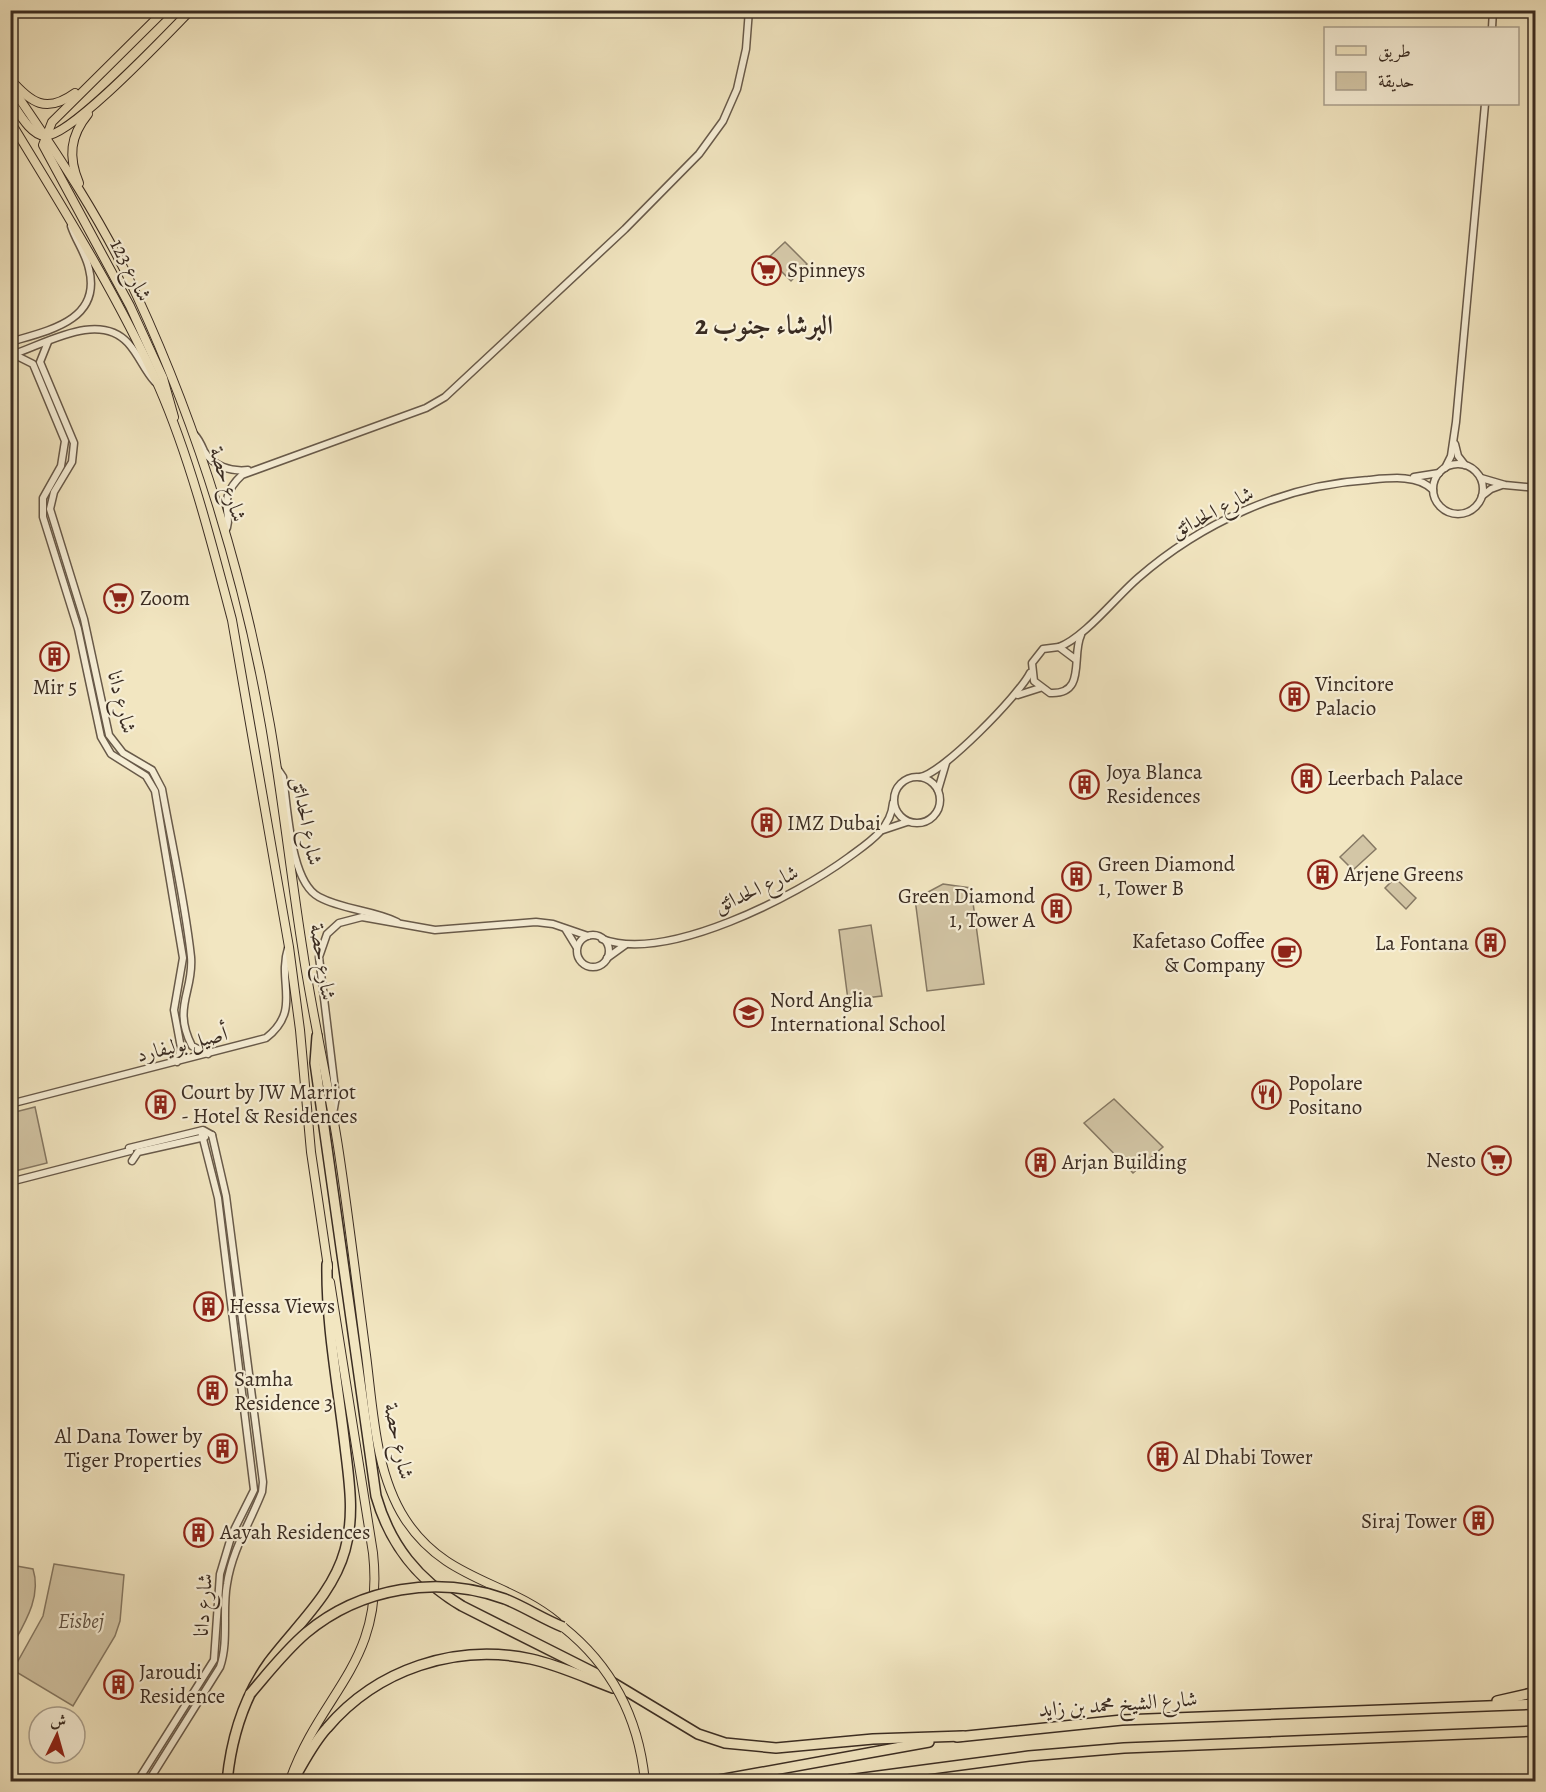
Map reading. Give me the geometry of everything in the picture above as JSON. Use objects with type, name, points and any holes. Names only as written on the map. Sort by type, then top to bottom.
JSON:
[{"type":"highway","points":[[317,1036],[315,1063],[373,1479],[386,1527],[416,1571],[445,1596],[605,1678],[698,1734],[738,1746],[776,1748],[873,1739],[963,1736]]},
{"type":"highway","points":[[227,1782],[238,1723],[250,1694],[270,1662],[323,1595],[336,1574],[348,1537],[351,1499],[327,1298],[327,1264]]},
{"type":"highway","points":[[250,1694],[282,1656],[308,1632],[352,1605],[385,1593],[437,1586],[471,1590],[505,1599],[562,1627]]},
{"type":"highway","points":[[291,1782],[326,1729],[343,1711],[387,1679],[426,1663],[474,1654],[511,1656],[546,1663],[632,1695]]},
{"type":"highway","points":[[1476,1706],[1536,1692]]},
{"type":"highway","name":"شارع الشيخ محمد بن زايد","points":[[708,1782],[963,1736],[1122,1720],[1536,1704]]},
{"type":"highway","points":[[833,1782],[909,1771],[1124,1748],[1536,1731]]},
{"type":"highway","points":[[880,1782],[909,1771]]},
{"type":"main road","points":[[45,136],[52,122],[165,10]]},
{"type":"main road","points":[[10,100],[35,132],[45,136],[68,127],[191,10]]},
{"type":"main road","points":[[10,79],[30,99],[43,105],[62,102],[91,82]]},
{"type":"main road","name":"شارع حصة","points":[[10,85],[91,208],[137,296],[192,433],[225,532],[253,640],[276,768],[317,1036],[333,1114],[383,1465],[396,1503],[423,1541],[458,1570],[536,1607],[592,1654],[616,1687],[639,1742],[645,1782]]},
{"type":"main road","points":[[91,208],[73,166],[71,153],[78,127],[105,94]]},
{"type":"main road","name":"شارع حصة","points":[[10,121],[120,305],[159,387],[175,428],[232,620],[289,947],[300,1030],[311,1152],[373,1553],[375,1589],[370,1625],[358,1659],[307,1743],[291,1782]]},
{"type":"main road","name":"شارع 123","points":[[45,136],[44,150],[130,306],[155,360],[170,396],[175,428]]},
{"type":"street","points":[[225,532],[228,527],[225,508],[228,493],[242,476],[254,469],[426,408],[455,391],[664,191],[704,148],[723,121],[737,89],[746,50],[749,10]]},
{"type":"street","points":[[1492,27],[1493,10]]},
{"type":"street","points":[[1433,490],[1439,473],[1445,468],[1451,456],[1456,422],[1485,105]]},
{"type":"street","points":[[10,342],[62,326],[78,315],[88,299],[89,268],[68,217]]},
{"type":"street","name":"شارع دانا","points":[[12,355],[85,330],[105,330],[114,333],[129,344],[159,387]]},
{"type":"street","name":"شارع دانا","points":[[48,342],[43,349],[40,362],[63,432],[66,450],[61,466],[43,498],[43,517],[78,629],[102,738],[111,754],[146,776],[155,791],[183,958],[174,1010],[181,1048],[177,1062]]},
{"type":"street","name":"شارع دانا","points":[[12,355],[33,364],[72,434],[74,453],[69,470],[51,500],[52,518],[84,619],[109,735],[123,753],[152,770],[162,789],[191,957],[183,1005],[184,1016],[192,1046],[208,1054]]},
{"type":"street","points":[[1456,422],[1456,450],[1465,465],[1473,469],[1480,478],[1482,496]]},
{"type":"street","points":[[192,433],[200,440],[208,456],[218,464],[236,470],[254,469]]},
{"type":"street","points":[[1445,468],[1465,465]]},
{"type":"street","points":[[1384,479],[1439,473]]},
{"type":"street","points":[[1480,478],[1505,485],[1536,488]]},
{"type":"street","points":[[1384,479],[1419,480],[1433,490],[1438,504],[1455,514],[1472,510],[1482,496],[1491,489],[1505,485]]},
{"type":"street","name":"شارع الحدائق","points":[[1059,647],[1072,641],[1157,562],[1218,524],[1294,494],[1343,482],[1384,479]]},
{"type":"street","points":[[1012,698],[1027,690],[1040,688],[1055,693],[1069,688],[1077,676],[1075,659],[1077,645],[1083,631]]},
{"type":"street","points":[[882,830],[892,814],[899,785],[907,779],[930,775],[946,762],[1012,698],[1031,672],[1033,660],[1039,651],[1047,647],[1059,647],[1075,659]]},
{"type":"street","points":[[1031,672],[1040,688]]},
{"type":"street","points":[[882,830],[907,822],[923,823],[933,817],[940,805],[938,790],[946,762]]},
{"type":"street","name":"شارع الحدائق","points":[[276,768],[283,777],[298,870],[305,885],[319,898],[400,924]]},
{"type":"street","points":[[920,777],[928,780],[938,790]]},
{"type":"street","points":[[893,803],[899,816],[907,822]]},
{"type":"street","name":"شارع الحدائق","points":[[629,943],[690,934],[766,907],[835,868],[882,830]]},
{"type":"street","name":"شارع الحدائق","points":[[333,1114],[336,1097],[320,966],[323,941],[339,923],[354,917],[435,930],[536,922],[561,926],[588,936]]},
{"type":"street","points":[[561,926],[577,948],[579,959],[585,965],[597,966],[629,943]]},
{"type":"street","points":[[577,948],[588,936],[629,943]]},
{"type":"street","points":[[602,939],[607,946],[606,958]]},
{"type":"street","name":"أصيل بوليفارد","points":[[10,1104],[256,1042],[274,1031],[281,1023],[288,1004],[285,964],[289,947]]},
{"type":"street","name":"شارع دانا","points":[[137,1782],[214,1660],[220,1574],[232,1534],[254,1490],[218,1198],[202,1134],[207,1131],[212,1135],[227,1207],[263,1482],[256,1506],[231,1565],[224,1598],[224,1648],[220,1667],[148,1782]]},
{"type":"street","points":[[10,1182],[129,1150],[202,1134]]},
{"type":"street","points":[[132,1161],[138,1152],[202,1134]]},
{"type":"street","points":[[26,1183],[36,1175]]},
{"type":"green space","points":[[785,242],[807,264],[791,281],[768,258]]},
{"type":"green space","points":[[1363,835],[1376,849],[1353,870],[1340,857]]},
{"type":"green space","points":[[1395,878],[1416,898],[1406,909],[1385,888]]},
{"type":"green space","points":[[943,884],[971,888],[984,984],[927,991],[915,899]]},
{"type":"green space","points":[[871,925],[882,996],[848,1000],[839,930]]},
{"type":"green space","points":[[1114,1099],[1163,1147],[1133,1173],[1084,1123]]},
{"type":"green space","points":[[35,1107],[47,1163],[11,1172],[11,1113]]},
{"type":"green space","name":"Eisbej","points":[[54,1564],[124,1575],[120,1621],[115,1636],[74,1705],[13,1670],[43,1616]]},
{"type":"green space","points":[[11,1565],[33,1569],[35,1590],[30,1610],[11,1648]]},
{"type":"place","name":"Spinneys","points":[[766,270]]},
{"type":"place","name":"Zoom","points":[[119,598]]},
{"type":"place","name":"Mir 5","points":[[55,656]]},
{"type":"place","name":"Vincitore Palacio","points":[[1294,696]]},
{"type":"place","name":"Leerbach Palace","points":[[1306,778]]},
{"type":"place","name":"Joya Blanca Residences","points":[[1085,784]]},
{"type":"place","name":"IMZ Dubai","points":[[766,823]]},
{"type":"place","name":"Arjene Greens","points":[[1323,874]]},
{"type":"place","name":"Green Diamond 1, Tower B","points":[[1077,876]]},
{"type":"place","name":"Green Diamond 1, Tower A","points":[[1056,908]]},
{"type":"place","name":"La Fontana","points":[[1490,943]]},
{"type":"place","name":"Kafetaso Coffee & Company","points":[[1286,953]]},
{"type":"place","name":"Nord Anglia International School","points":[[749,1012]]},
{"type":"place","name":"Popolare Positano","points":[[1267,1095]]},
{"type":"place","name":"Court by JW Marriot - Hotel & Residences","points":[[160,1104]]},
{"type":"place","name":"Nesto","points":[[1497,1160]]},
{"type":"place","name":"Arjan Building","points":[[1041,1162]]},
{"type":"place","name":"Hessa Views","points":[[208,1306]]},
{"type":"place","name":"Samha Residence 3","points":[[213,1391]]},
{"type":"place","name":"Al Dana Tower by Tiger Properties","points":[[223,1448]]},
{"type":"place","name":"Al Dhabi Tower","points":[[1162,1457]]},
{"type":"place","name":"Siraj Tower","points":[[1478,1521]]},
{"type":"place","name":"Aayah Residences","points":[[199,1532]]},
{"type":"place","name":"Jaroudi Residence","points":[[118,1684]]},
{"type":"district","name":"البرشاء جنوب 2","points":[[764,325]]}]
